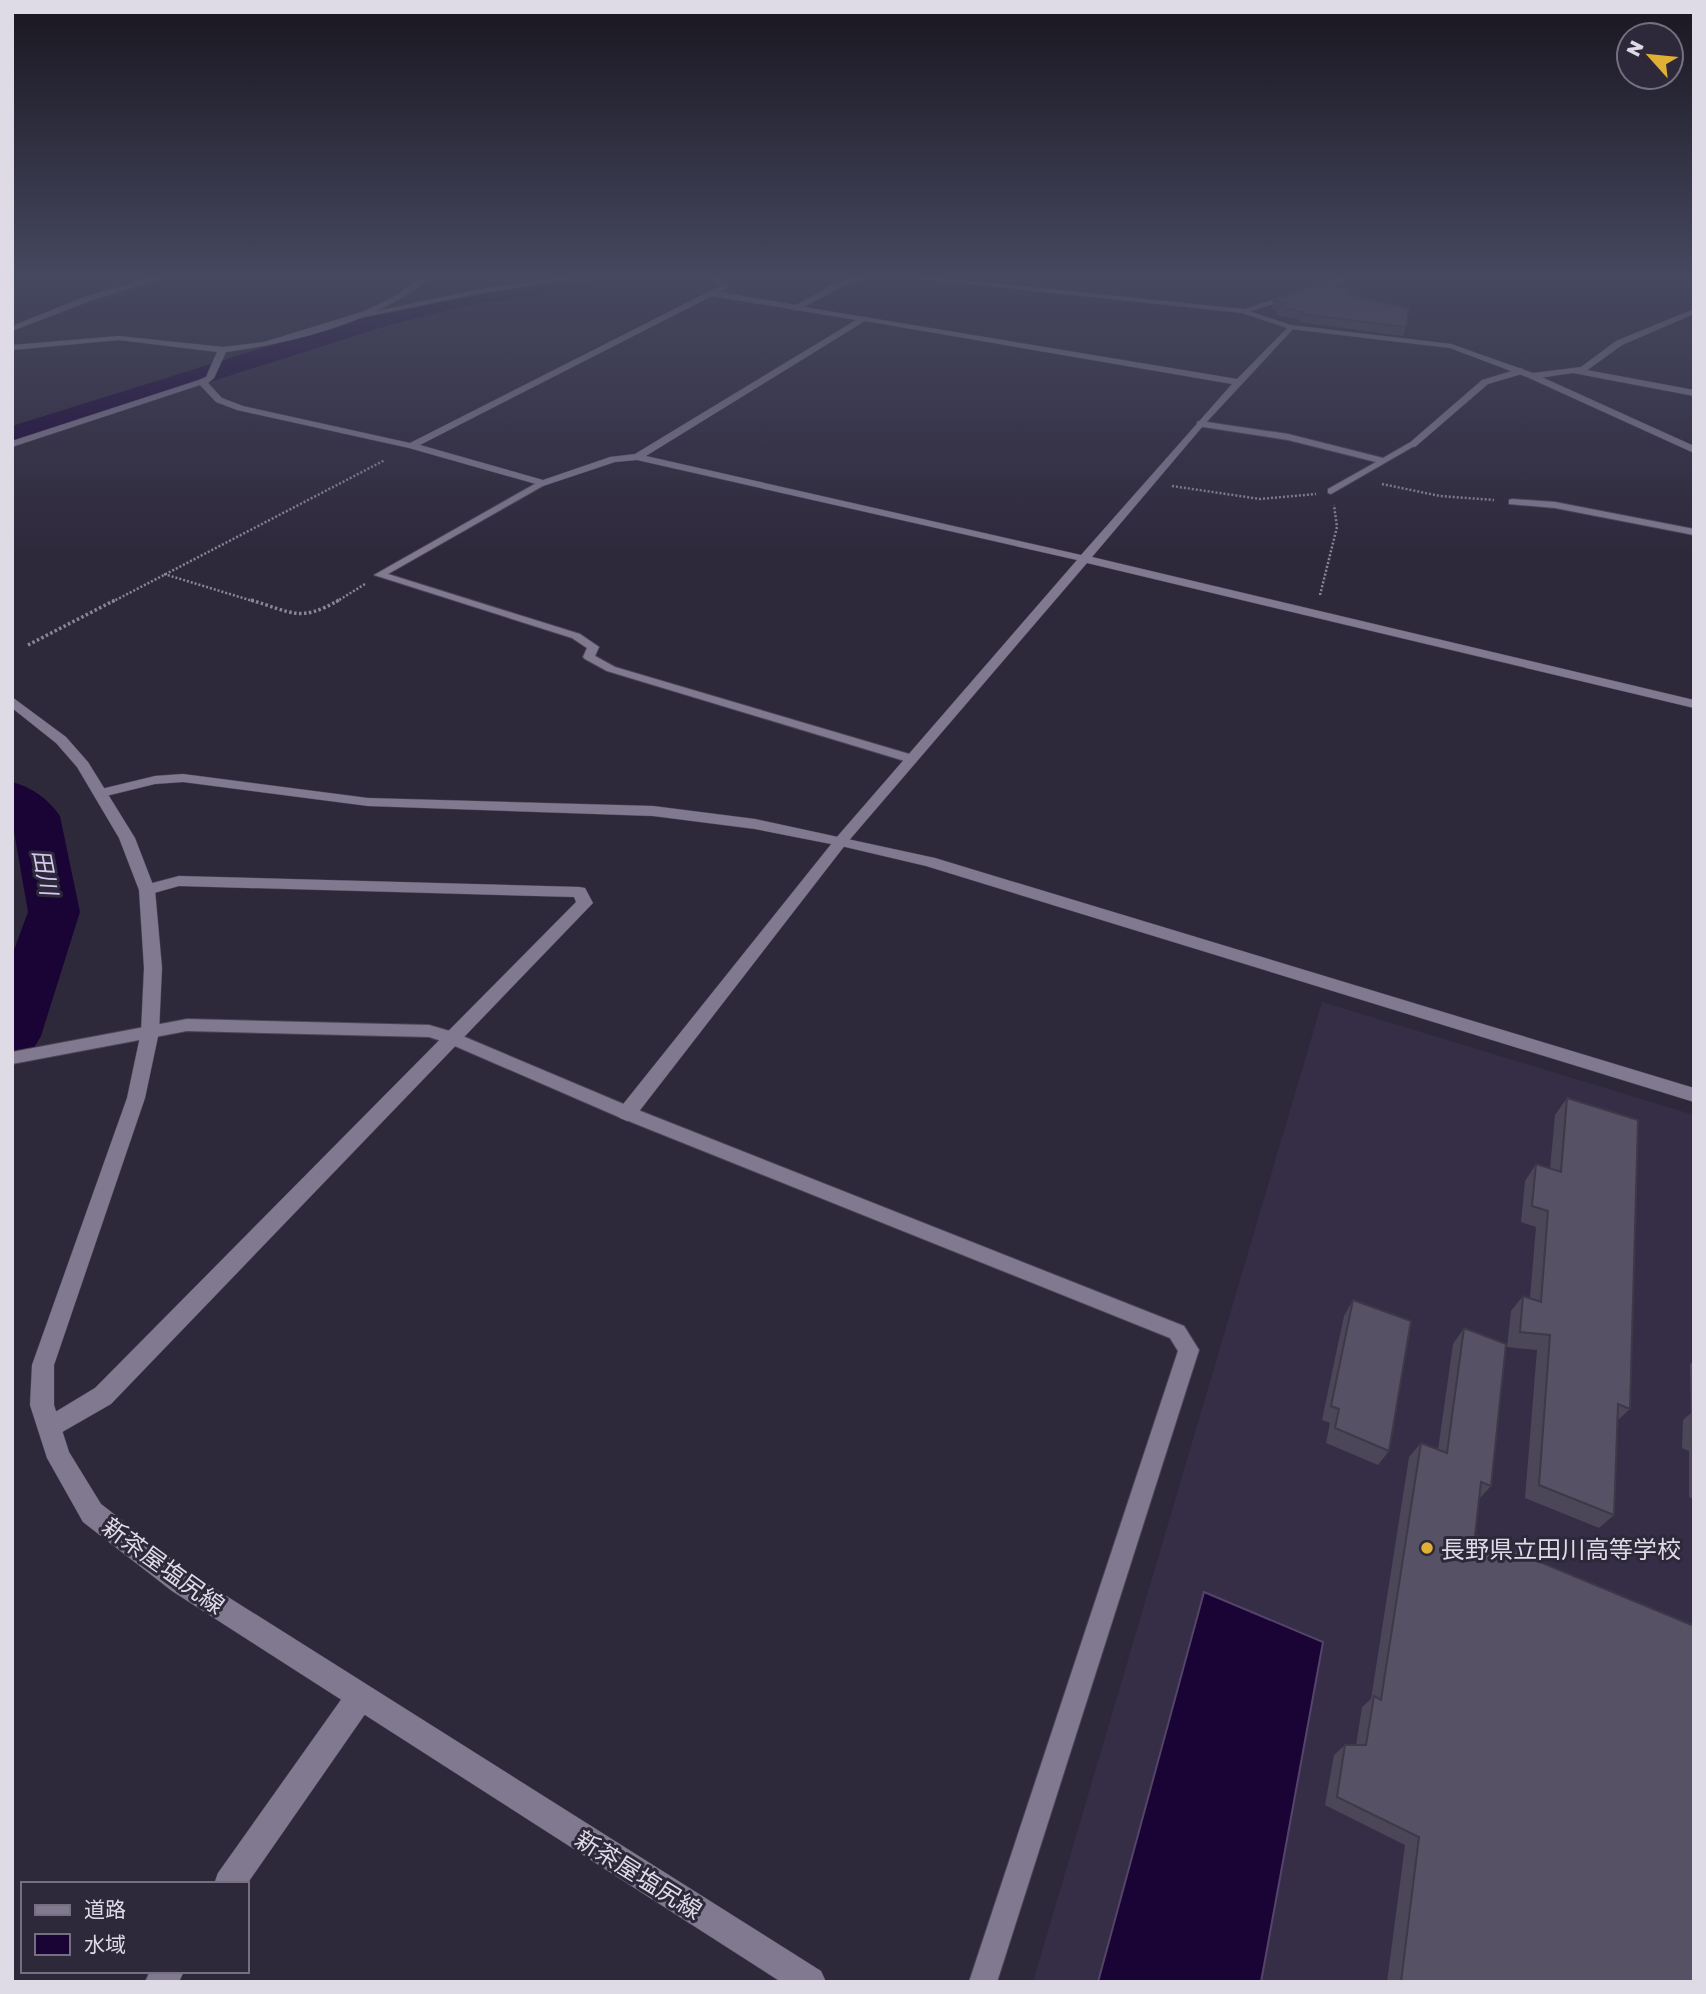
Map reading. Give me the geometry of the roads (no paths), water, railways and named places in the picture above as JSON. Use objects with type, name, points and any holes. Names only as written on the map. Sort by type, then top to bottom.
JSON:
[{"type":"street","points":[[12,444],[206,380],[213,368]]},
{"type":"street","points":[[411,446],[562,368]]},
{"type":"street","points":[[637,457],[783,368]]},
{"type":"street","points":[[1150,368],[1238,383]]},
{"type":"street","points":[[627,1113],[841,842],[1200,424],[1252,368]]},
{"type":"street","points":[[1515,368],[1692,448]]},
{"type":"street","points":[[1532,376],[1584,368]]},
{"type":"street","points":[[1576,370],[1694,393]]},
{"type":"street","points":[[1412,445],[1485,382],[1522,371]]},
{"type":"street","points":[[206,380],[219,400],[240,408],[411,446],[542,484],[623,456],[637,457],[1086,559],[1694,704]]},
{"type":"street","name":"新茶屋塩尻線","points":[[12,701],[61,740],[102,793],[127,838],[148,890],[153,968],[150,1032],[132,1111],[43,1365],[42,1405],[59,1458],[92,1513],[181,1582],[810,1982]]},
{"type":"street","points":[[102,793],[155,780],[183,778],[368,802],[653,811],[755,824],[841,842],[980,878],[1694,1095]]},
{"type":"street","points":[[50,1428],[103,1396],[585,903],[579,892],[179,881],[148,890]]},
{"type":"street","points":[[230,1882],[360,1696]]},
{"type":"lane","points":[[1200,424],[1288,437],[1384,461]]},
{"type":"lane","points":[[1331,491],[1412,445]]},
{"type":"lane","points":[[542,484],[379,575],[576,636],[593,647],[589,657],[611,668],[912,759]]},
{"type":"lane","points":[[1512,502],[1555,505],[1694,532]]},
{"type":"lane","points":[[12,1058],[187,1025],[429,1031],[453,1038],[627,1113],[1177,1332],[1189,1349],[983,1982]]},
{"type":"water","points":[[1204,1592],[1323,1642],[1261,1982],[1098,1982]]},
{"type":"waterway","points":[[12,436],[226,368]]},
{"type":"waterway","name":"田川","points":[[12,796],[36,816],[54,912],[12,1036]]},
{"type":"place","name":"長野県立田川高等学校","points":[[1427,1548]]}]
